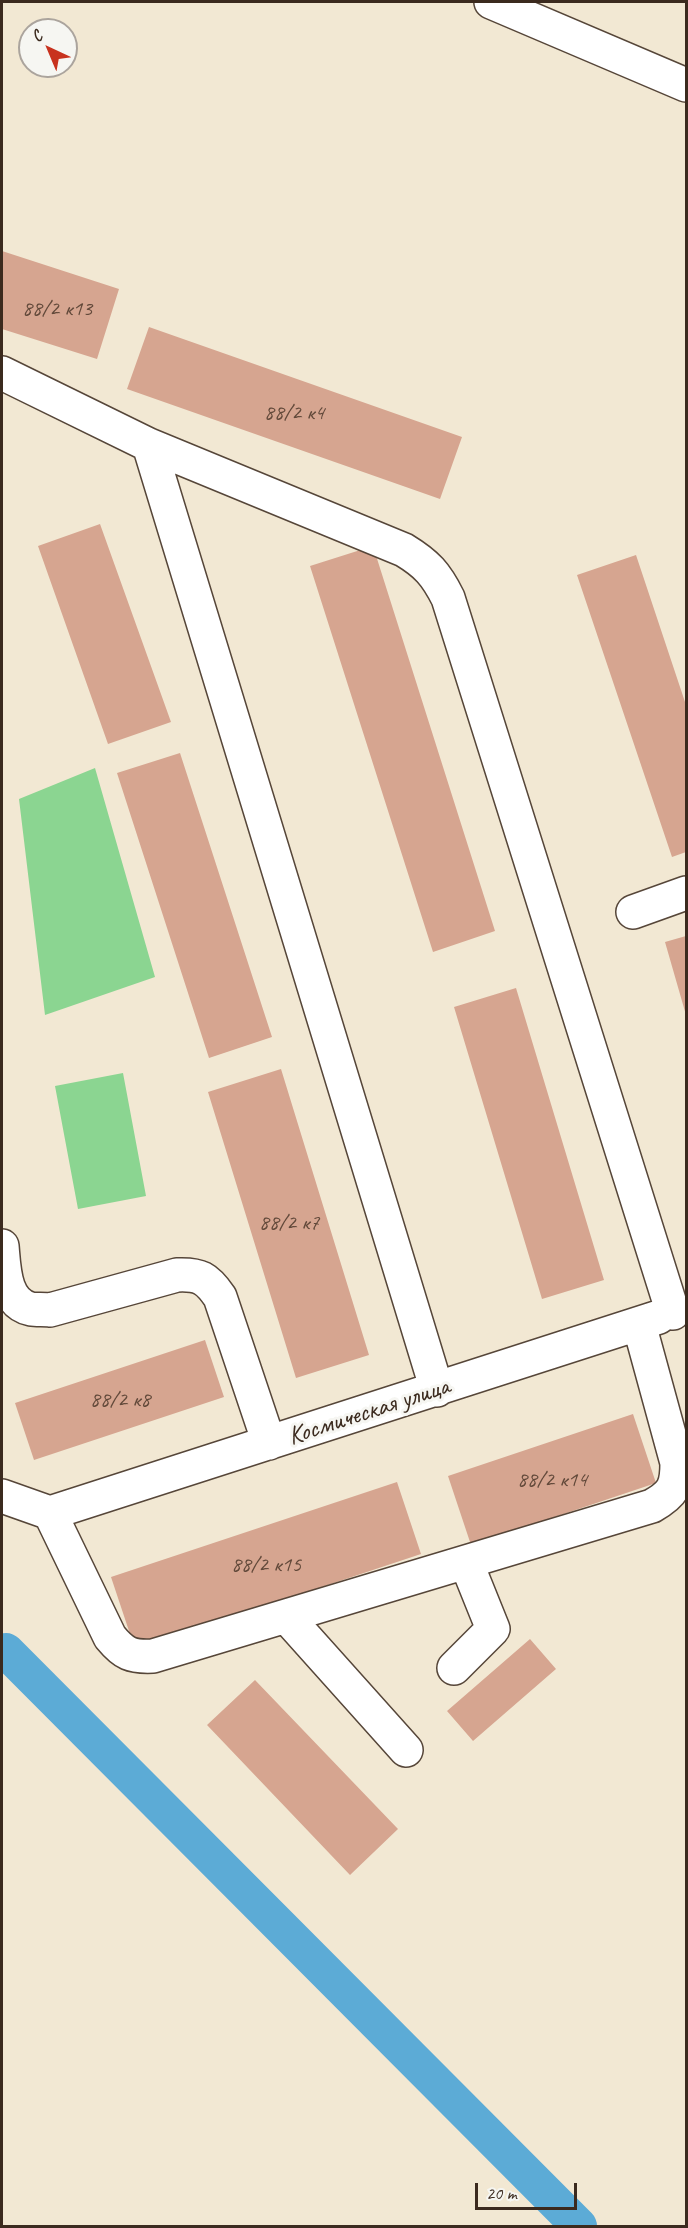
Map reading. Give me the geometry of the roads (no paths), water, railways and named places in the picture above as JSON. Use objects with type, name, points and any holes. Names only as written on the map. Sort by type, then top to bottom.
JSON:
[{"type":"street","points":[[491,2],[687,85]]},
{"type":"street","points":[[2,373],[149,445],[404,550],[423,562],[438,578],[448,598],[680,1311]]},
{"type":"street","points":[[149,445],[437,1390]]},
{"type":"street","points":[[633,912],[687,893]]},
{"type":"street","points":[[2,1246],[5,1278],[12,1297],[30,1309],[50,1310],[177,1275],[194,1274],[210,1283],[220,1297],[269,1443]]},
{"type":"street","name":"Космическая улица","points":[[50,1513],[680,1311]]},
{"type":"street","points":[[2,1496],[50,1513],[110,1637],[121,1650],[136,1657],[153,1656],[652,1506],[668,1497],[677,1481],[677,1462],[639,1324]]},
{"type":"street","points":[[454,1668],[493,1629],[466,1562]]},
{"type":"street","points":[[286,1616],[406,1750]]},
{"type":"waterway","points":[[6,1651],[579,2226]]}]
